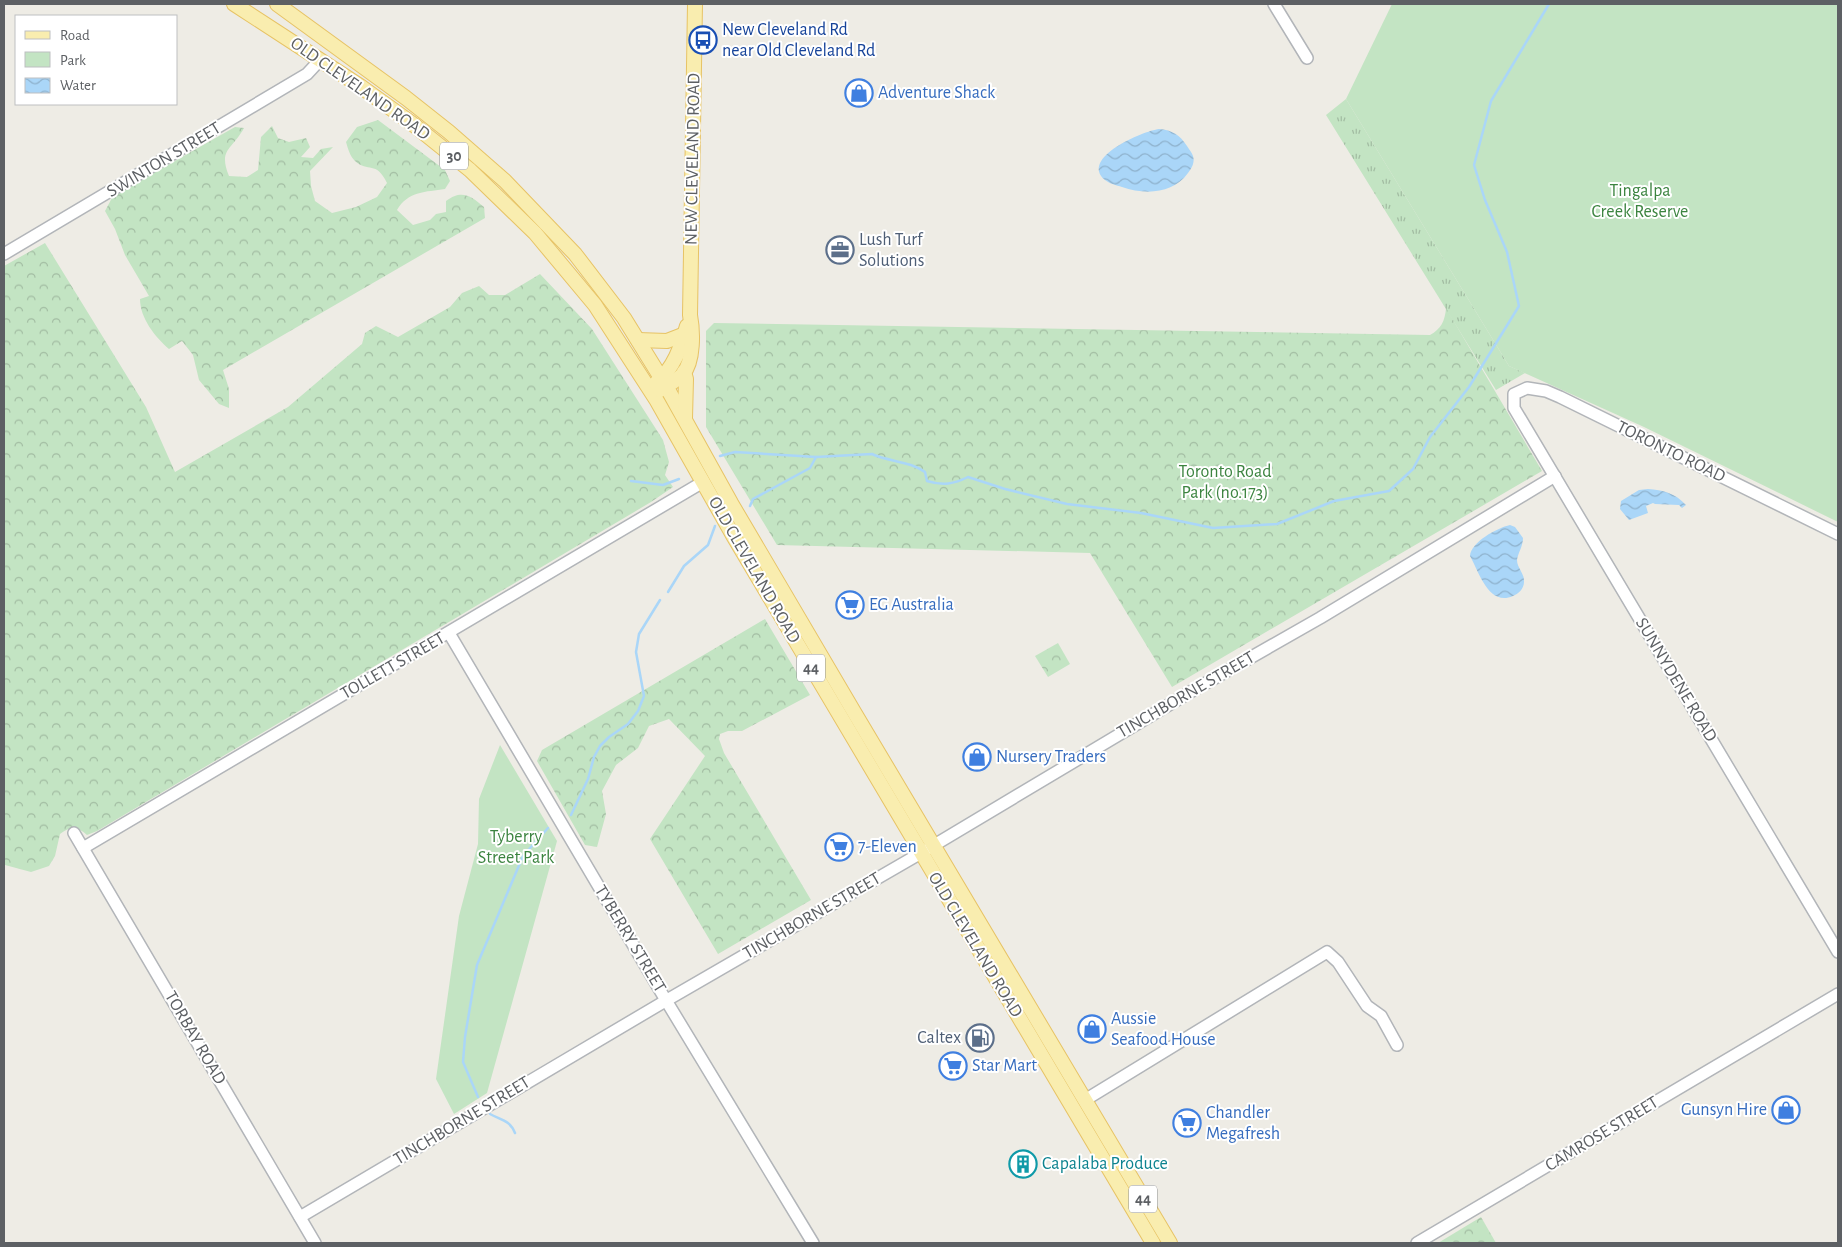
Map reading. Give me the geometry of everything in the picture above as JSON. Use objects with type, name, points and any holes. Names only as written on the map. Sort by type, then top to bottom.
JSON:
[{"type":"main road","name":"OLD CLEVELAND ROAD","points":[[234,4],[360,86],[436,142],[470,170],[535,233],[600,313],[651,392],[920,853],[1153,1243]]},
{"type":"main road","name":"OLD CLEVELAND ROAD","points":[[277,4],[413,104],[449,132],[505,181],[574,254],[638,340],[664,382],[731,503],[1170,1243]]},
{"type":"main road","name":"NEW CLEVELAND ROAD","points":[[651,392],[664,382],[684,372],[689,359],[693,331],[690,315],[695,4]]},
{"type":"main road","name":"NEW CLEVELAND ROAD","points":[[664,382],[679,352],[690,315]]},
{"type":"main road","points":[[638,340],[667,341],[685,334]]},
{"type":"main road","points":[[684,372],[686,379],[685,419]]},
{"type":"street","points":[[1274,4],[1307,58]]},
{"type":"street","name":"SWINTON STREET","points":[[4,254],[307,74],[320,60]]},
{"type":"street","name":"TORONTO ROAD","points":[[1514,408],[1514,394],[1527,388],[1546,391],[1838,534]]},
{"type":"street","name":"SUNNYDENE ROAD","points":[[1514,408],[1838,952]]},
{"type":"street","name":"TINCHBORNE STREET","points":[[300,1217],[920,853],[1140,721],[1337,608],[1555,476]]},
{"type":"street","name":"TOLLETT STREET","points":[[83,848],[703,482]]},
{"type":"street","name":"TYBERRY STREET","points":[[449,633],[813,1243]]},
{"type":"street","name":"TORBAY ROAD","points":[[74,833],[315,1243]]},
{"type":"street","points":[[1084,1100],[1327,952],[1338,962],[1367,1006],[1381,1016],[1397,1045]]},
{"type":"street","name":"CAMROSE STREET","points":[[1417,1243],[1838,994]]},
{"type":"green space","name":"Tingalpa Creek Reserve","points":[[1392,4],[1838,4],[1838,522],[1644,427],[1509,366],[1346,99]]},
{"type":"green space","points":[[1346,99],[1509,366],[1525,373],[1496,390],[1326,115]]},
{"type":"green space","points":[[378,120],[445,170],[450,181],[445,189],[412,196],[401,204],[397,210],[413,225],[430,220],[436,214],[446,212],[446,201],[457,195],[466,195],[484,207],[485,218],[223,370],[229,389],[229,408],[219,404],[199,380],[193,355],[182,341],[169,349],[145,320],[140,299],[149,296],[125,255],[115,229],[105,211],[113,196],[235,127],[244,128],[228,150],[225,160],[226,167],[229,176],[247,177],[258,170],[261,137],[272,126],[278,138],[289,142],[306,138],[310,147],[301,157],[313,158],[321,149],[333,147],[310,171],[315,201],[332,213],[356,207],[377,197],[387,183],[383,176],[375,169],[355,161],[350,155],[346,142],[357,127]]},
{"type":"green space","points":[[45,243],[146,407],[175,472],[288,407],[362,344],[365,333],[376,326],[398,337],[450,307],[462,293],[479,286],[489,295],[505,295],[540,274],[592,329],[663,440],[669,462],[665,475],[673,487],[651,502],[97,831],[87,835],[74,828],[64,831],[60,834],[55,856],[49,866],[31,872],[4,866],[4,266]]},
{"type":"green space","name":"Toronto Road Park (no.173)","points":[[1446,308],[1542,471],[1172,687],[1090,553],[777,545],[706,427],[706,331],[714,323],[1430,335],[1442,324]]},
{"type":"green space","points":[[765,619],[810,695],[742,731],[728,731],[720,734],[719,739],[724,753],[811,900],[718,954],[650,839],[705,756],[669,719],[649,726],[638,748],[616,765],[602,791],[606,814],[597,847],[585,845],[537,761],[542,750]]},
{"type":"green space","points":[[1058,643],[1070,664],[1048,677],[1035,656]]},
{"type":"green space","name":"Tyberry Street Park","points":[[500,745],[557,841],[487,1093],[454,1114],[436,1079],[459,916],[478,844],[479,799]]},
{"type":"green space","points":[[1481,1217],[1496,1243],[1438,1243]]},
{"type":"water","points":[[1159,129],[1172,132],[1178,136],[1193,155],[1192,167],[1182,180],[1167,189],[1149,192],[1131,190],[1105,180],[1099,172],[1100,163],[1106,155],[1128,140]]},
{"type":"water","points":[[1648,489],[1668,493],[1686,505],[1682,508],[1679,505],[1653,503],[1646,506],[1648,513],[1629,520],[1620,509],[1621,501],[1639,490]]},
{"type":"water","points":[[1510,525],[1515,527],[1523,538],[1517,560],[1524,582],[1519,593],[1505,598],[1497,597],[1486,586],[1470,556],[1471,551],[1480,541],[1492,532]]},
{"type":"waterway","points":[[720,456],[735,452],[816,457],[872,454],[919,468],[925,472],[927,481],[933,483],[948,484],[968,477],[1005,489],[1067,504],[1141,513],[1213,528],[1277,524],[1334,501],[1389,491],[1413,469],[1430,437],[1469,387],[1519,306],[1507,252],[1485,200],[1474,165],[1491,101],[1549,4]]},
{"type":"waterway","points":[[750,506],[753,499],[810,468],[816,457]]},
{"type":"waterway","points":[[631,481],[663,485],[679,479]]},
{"type":"waterway","points":[[668,592],[684,566],[708,545],[715,526]]},
{"type":"waterway","points":[[571,815],[588,779],[594,757],[600,746],[609,737],[628,724],[638,711],[644,696],[636,652],[639,634],[660,600]]},
{"type":"waterway","points":[[478,1097],[463,1062],[465,1037],[477,965],[523,856],[548,828]]},
{"type":"waterway","points":[[490,1114],[511,1125],[515,1133]]},
{"type":"place","name":"New Cleveland Rd near Old Cleveland Rd","points":[[703,40]]},
{"type":"place","name":"Adventure Shack","points":[[859,93]]},
{"type":"place","name":"Lush Turf Solutions","points":[[840,250]]},
{"type":"place","name":"EG Australia","points":[[850,605]]},
{"type":"place","name":"Nursery Traders","points":[[977,757]]},
{"type":"place","name":"7-Eleven","points":[[839,847]]},
{"type":"place","name":"Aussie Seafood House","points":[[1092,1029]]},
{"type":"place","name":"Caltex","points":[[980,1038]]},
{"type":"place","name":"Star Mart","points":[[953,1066]]},
{"type":"place","name":"Gunsyn Hire","points":[[1786,1110]]},
{"type":"place","name":"Chandler Megafresh","points":[[1187,1123]]},
{"type":"place","name":"Capalaba Produce","points":[[1023,1164]]}]
